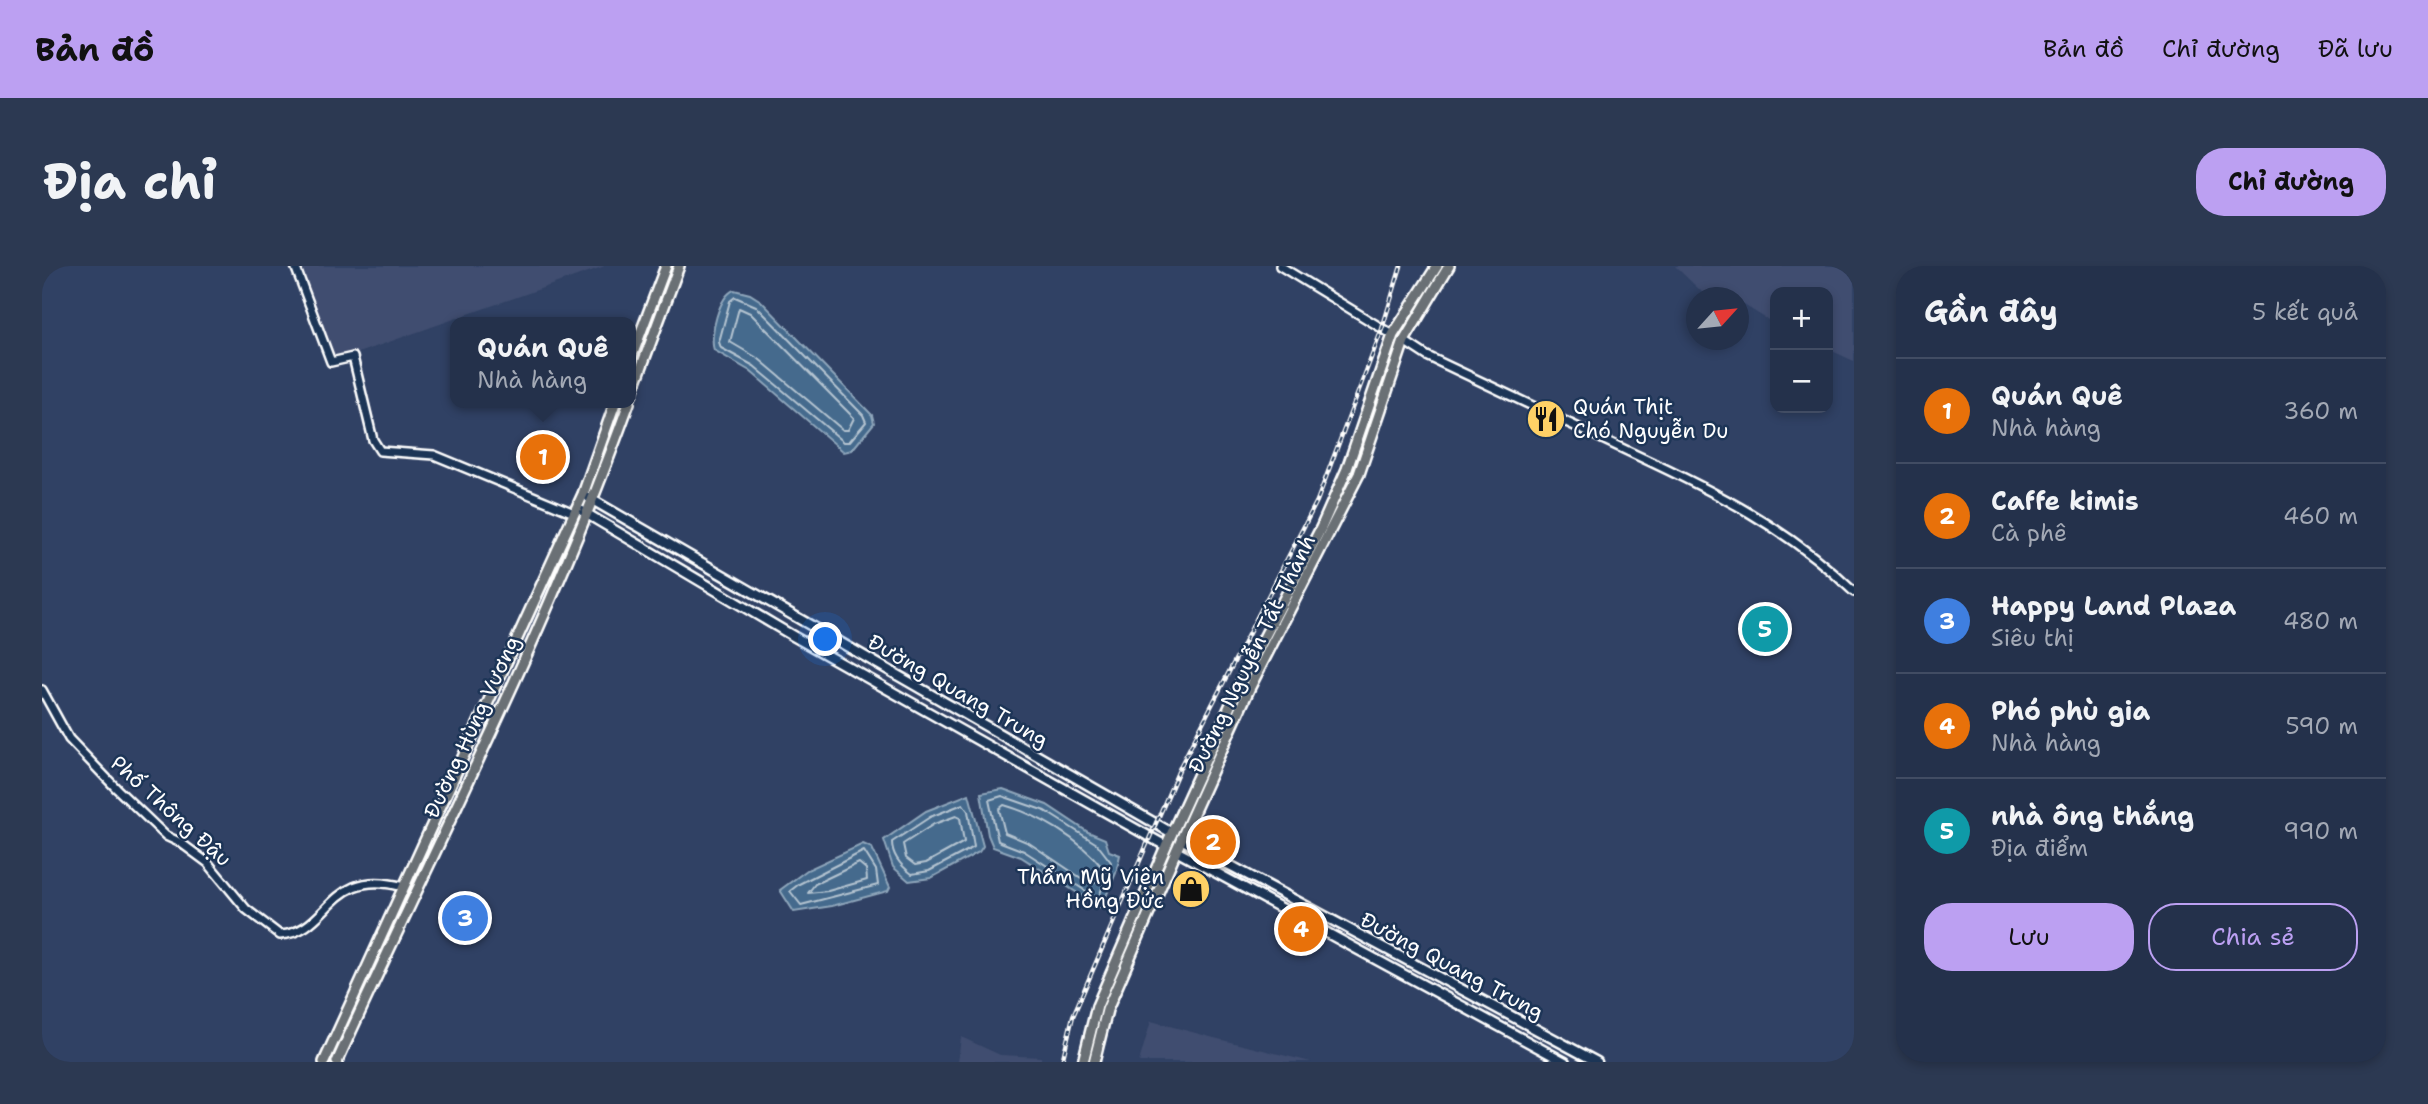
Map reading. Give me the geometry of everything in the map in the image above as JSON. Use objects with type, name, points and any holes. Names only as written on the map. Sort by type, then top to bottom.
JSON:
[{"type":"main road","points":[[636,347],[666,266]]},
{"type":"main road","name":"Đường Hùng Vương","points":[[636,384],[679,266]]},
{"type":"main road","name":"Đường Nguyễn Tất Thành","points":[[1083,1062],[1097,1006],[1166,846],[1222,723],[1321,528],[1361,428],[1393,335],[1437,266]]},
{"type":"main road","name":"Đường Nguyễn Tất Thành","points":[[1094,1062],[1107,1010],[1181,839],[1232,727],[1337,521],[1374,433],[1404,341],[1449,266]]},
{"type":"main road","name":"Đường Hùng Vương","points":[[324,1062],[583,494],[613,408]]},
{"type":"main road","name":"Đường Hùng Vương","points":[[337,1062],[587,514],[627,408]]},
{"type":"main road","points":[[1361,428],[1374,433]]},
{"type":"main road","points":[[599,486],[601,498],[608,509]]},
{"type":"main road","name":"Đường Quang Trung","points":[[583,494],[1172,834]]},
{"type":"main road","name":"Đường Quang Trung","points":[[575,511],[587,514],[793,636],[1166,846]]},
{"type":"main road","points":[[1222,723],[1232,727]]},
{"type":"main road","points":[[457,772],[468,778]]},
{"type":"main road","name":"Đường Quang Trung","points":[[1181,839],[1597,1062]]},
{"type":"main road","name":"Đường Quang Trung","points":[[1176,851],[1565,1062]]},
{"type":"main road","points":[[1228,881],[1234,868]]},
{"type":"street","points":[[295,266],[331,362],[353,357],[373,440],[380,452],[433,455],[575,511]]},
{"type":"street","points":[[1280,266],[1393,335]]},
{"type":"street","points":[[1404,341],[1427,356],[1649,460],[1763,519],[1805,547],[1854,592]]},
{"type":"street","name":"Phố Thông Đậu","points":[[42,690],[69,739],[83,755],[166,836],[181,843],[208,863],[251,914],[281,935],[300,930],[360,883],[382,881],[404,887]]},
{"type":"shaded area","points":[[302,266],[605,266],[460,317],[450,317],[450,321],[335,361]]},
{"type":"shaded area","points":[[1675,266],[1854,266],[1854,361],[1833,351],[1833,287],[1770,287],[1770,321],[1749,308],[1749,287],[1697,287]]},
{"type":"shaded area","points":[[1151,1021],[1214,1038],[1311,1062],[1139,1062]]},
{"type":"shaded area","points":[[961,1037],[1000,1055],[1041,1057],[1041,1062],[958,1062]]},
{"type":"water","points":[[734,290],[750,294],[761,301],[872,415],[874,423],[852,450],[844,452],[750,371],[714,350],[716,317],[724,300]]},
{"type":"water","points":[[1003,789],[1047,805],[1088,832],[1105,839],[1109,851],[1120,855],[1116,873],[1101,908],[1021,857],[993,847],[988,835],[981,793]]},
{"type":"water","points":[[969,794],[983,846],[979,852],[931,878],[909,881],[893,867],[884,840],[926,811]]},
{"type":"water","points":[[863,844],[872,848],[890,887],[888,891],[832,906],[794,912],[780,890],[807,870]]},
{"type":"railway","points":[[1062,1062],[1073,1016],[1181,765],[1317,501],[1382,329],[1401,266]]},
{"type":"place","name":"Quán Thịt Chó Nguyễn Du","points":[[1546,419]]},
{"type":"place","name":"Quán Quê","points":[[543,457]]},
{"type":"place","name":"nhà ông thắng","points":[[1765,629]]},
{"type":"place","name":"Caffe kimis","points":[[1213,842]]},
{"type":"place","name":"Thẩm Mỹ Viện Hồng Đức","points":[[1191,889]]},
{"type":"place","name":"Happy Land Plaza","points":[[465,918]]},
{"type":"place","name":"Phó phù gia","points":[[1301,929]]}]
